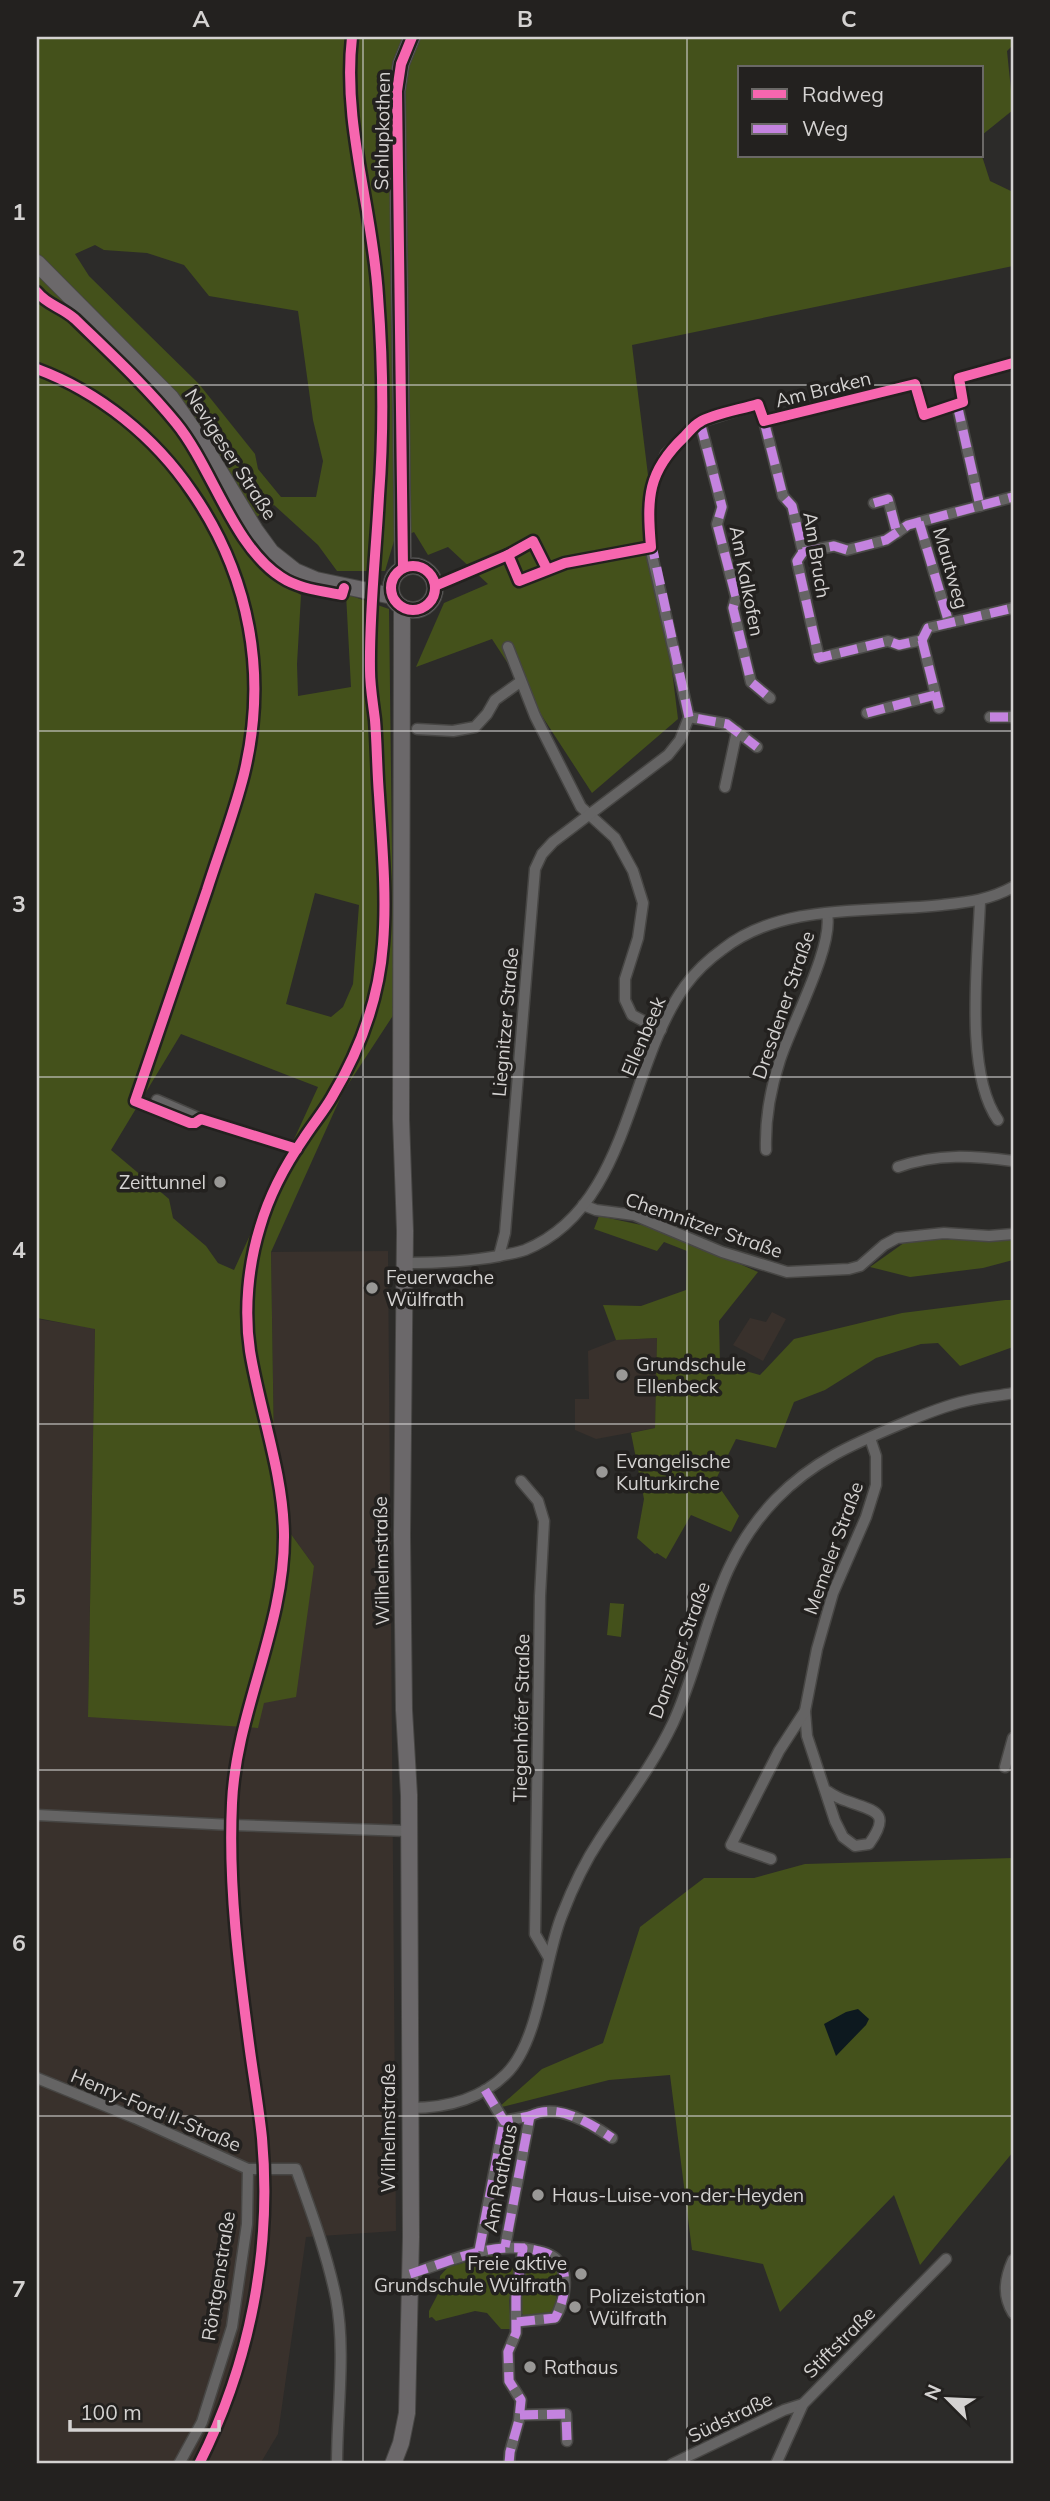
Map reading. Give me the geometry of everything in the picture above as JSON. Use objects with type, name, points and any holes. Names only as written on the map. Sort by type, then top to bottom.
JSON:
[{"type":"main road","name":"Schlupkothen","points":[[399,588],[403,523],[397,91],[401,64],[412,37]]},
{"type":"main road","name":"Nevigeser Straße","points":[[37,263],[172,398],[271,552],[295,571],[354,588],[399,588]]},
{"type":"main road","name":"Wilhelmstraße","points":[[396,2462],[407,2413],[410,2273],[408,1830],[402,1540],[405,1231],[401,1119],[399,588]]},
{"type":"street","points":[[980,506],[957,404],[963,402],[959,378],[1013,363]]},
{"type":"street","name":"Am Braken","points":[[689,717],[652,551],[648,510],[653,482],[666,454],[700,422],[758,404],[764,421],[915,384],[924,415],[957,404]]},
{"type":"street","name":"Am Bruch","points":[[764,421],[783,496],[792,506],[803,552],[797,561],[819,658],[888,641],[899,645],[922,640]]},
{"type":"street","name":"Am Kalkofen","points":[[700,422],[722,507],[717,524],[736,597],[733,608],[751,682],[770,698]]},
{"type":"street","name":"Mautweg","points":[[803,552],[834,546],[847,550],[886,540],[908,525],[1013,497]]},
{"type":"street","points":[[874,503],[888,499],[897,533]]},
{"type":"street","name":"Mautweg","points":[[919,522],[949,623]]},
{"type":"street","points":[[939,708],[922,640],[928,628],[1013,608]]},
{"type":"street","points":[[508,647],[535,716],[581,807],[615,838],[633,871],[643,903],[638,938],[625,979],[625,1000],[632,1015],[661,1030]]},
{"type":"street","points":[[417,729],[453,731],[475,727],[495,700],[520,682]]},
{"type":"street","points":[[867,713],[935,695]]},
{"type":"street","points":[[590,815],[668,755],[680,740],[689,717],[727,724],[757,747]]},
{"type":"street","points":[[989,717],[1013,717]]},
{"type":"street","points":[[725,787],[737,731]]},
{"type":"street","name":"Liegnitzer Straße","points":[[499,1256],[505,1233],[536,869],[542,854],[553,842],[590,815]]},
{"type":"street","name":"Ellenbeek","points":[[404,1264],[451,1263],[524,1251],[548,1237],[583,1205],[604,1174],[621,1139],[661,1030],[685,986],[704,964],[739,937],[791,918],[980,901],[1013,887]]},
{"type":"street","points":[[980,901],[976,1004],[978,1054],[983,1090],[998,1120]]},
{"type":"street","name":"Dresdener Straße","points":[[766,1150],[765,1121],[769,1100],[780,1060],[822,952],[829,923],[827,914]]},
{"type":"street","points":[[157,1100],[201,1119],[280,1144]]},
{"type":"street","points":[[898,1167],[944,1156],[1013,1161]]},
{"type":"street","name":"Chemnitzer Straße","points":[[583,1205],[634,1215],[723,1252],[787,1272],[860,1266],[884,1245],[897,1238],[944,1233],[989,1236],[1013,1234]]},
{"type":"street","name":"Danziger Straße","points":[[410,2108],[429,2108],[463,2102],[485,2090],[508,2073],[526,2043],[561,1917],[579,1875],[599,1840],[650,1765],[673,1723],[691,1677],[716,1595],[734,1555],[748,1532],[774,1501],[801,1475],[835,1452],[928,1413],[965,1401],[1013,1393]]},
{"type":"street","name":"Memeler Straße","points":[[827,1791],[847,1801],[872,1808],[879,1817],[879,1830],[869,1844],[855,1846],[843,1837],[835,1821],[807,1735],[805,1711],[817,1649],[833,1592],[866,1517],[876,1485],[876,1456],[870,1437]]},
{"type":"street","name":"Tiegenhöfer Straße","points":[[521,1481],[538,1501],[544,1521],[540,1596],[535,1934],[549,1958]]},
{"type":"street","name":"Memeler Straße","points":[[771,1860],[731,1845],[772,1763],[805,1711]]},
{"type":"street","points":[[1005,1767],[1013,1738]]},
{"type":"street","points":[[37,1815],[243,1826],[408,1830]]},
{"type":"street","name":"Henry-Ford II-Straße","points":[[37,2078],[248,2169],[296,2169],[317,2225],[336,2299],[341,2360],[337,2464]]},
{"type":"street","name":"Am Rathaus","points":[[479,2250],[504,2121],[485,2090]]},
{"type":"street","name":"Am Rathaus","points":[[504,2121],[537,2113],[559,2113],[584,2119],[612,2138]]},
{"type":"street","name":"Am Rathaus","points":[[505,2247],[530,2116]]},
{"type":"street","name":"Röntgenstraße","points":[[179,2464],[202,2422],[232,2327],[247,2224],[248,2169]]},
{"type":"street","name":"Am Rathaus","points":[[410,2273],[479,2250],[505,2247],[542,2251],[557,2259],[564,2272],[563,2297],[555,2318],[517,2322]]},
{"type":"street","name":"Am Rathaus","points":[[520,2415],[521,2400],[509,2382],[508,2353],[516,2333],[516,2297],[523,2248]]},
{"type":"street","name":"Stiftstraße","points":[[776,2464],[803,2404],[946,2259]]},
{"type":"street","points":[[1013,2260],[1007,2274],[1005,2293],[1007,2304],[1013,2313]]},
{"type":"street","name":"Südstraße","points":[[672,2464],[784,2410],[803,2404]]},
{"type":"street","points":[[509,2464],[520,2415],[566,2414],[567,2441]]},
{"type":"shaded area","points":[[388,1251],[396,2231],[306,2237],[278,2434],[260,2464],[37,2464],[37,1319],[95,1328],[88,1717],[264,1703],[314,1566],[275,1512],[271,1252]]},
{"type":"shaded area","points":[[772,1312],[786,1319],[763,1361],[733,1345],[750,1318],[766,1322]]},
{"type":"shaded area","name":"Grundschule Ellenbeck","points":[[657,1338],[655,1428],[596,1439],[575,1430],[575,1399],[589,1399],[588,1351],[616,1340]]},
{"type":"shaded area","points":[[858,2009],[869,2019],[836,2056],[824,2024]]},
{"type":"green space","points":[[37,37],[1013,37],[1013,45],[1007,51],[1013,110],[984,133],[984,66],[738,66],[738,158],[983,158],[990,181],[1013,192],[1013,266],[632,345],[678,719],[592,793],[492,639],[416,667],[444,603],[488,584],[448,547],[428,555],[414,532],[394,541],[385,571],[337,571],[318,545],[274,505],[236,531],[263,572],[301,595],[298,696],[351,687],[346,594],[389,609],[394,1014],[343,1092],[271,1252],[275,1512],[314,1566],[296,1697],[264,1703],[258,1728],[88,1717],[95,1329],[37,1318]],"holes":[[[95,245],[104,250],[147,253],[184,265],[209,296],[298,311],[313,420],[323,461],[316,497],[281,497],[258,469],[255,454],[199,384],[89,276],[75,254]],[[315,893],[359,905],[353,984],[343,1007],[331,1017],[286,1004]],[[181,1034],[318,1087],[234,1270],[218,1263],[206,1246],[173,1218],[169,1199],[111,1150]]]},
{"type":"green space","points":[[599,1216],[660,1229],[758,1272],[719,1321],[720,1364],[760,1375],[794,1339],[902,1313],[1005,1300],[1013,1300],[1013,1347],[960,1366],[938,1343],[921,1344],[876,1358],[825,1390],[794,1402],[776,1448],[736,1439],[715,1481],[739,1516],[731,1532],[691,1515],[666,1559],[655,1554],[637,1538],[644,1499],[631,1433],[655,1428],[657,1338],[616,1340],[603,1305],[641,1306],[686,1290],[687,1251],[664,1242],[657,1251],[594,1229]]},
{"type":"green space","points":[[1013,1239],[1013,1260],[983,1268],[910,1277],[870,1267],[908,1240]]},
{"type":"green space","points":[[610,1603],[624,1604],[621,1637],[607,1635]]},
{"type":"green space","points":[[1013,1858],[1013,2152],[920,2265],[894,2195],[780,2312],[763,2264],[692,2250],[670,2075],[609,2080],[498,2108],[542,2069],[603,2043],[640,1927],[704,1878],[754,1878],[805,1864]]},
{"type":"green space","points":[[530,2252],[548,2257],[559,2271],[555,2308],[550,2315],[523,2315],[519,2310]]},
{"type":"green space","points":[[493,2255],[493,2259],[515,2269],[509,2301],[511,2329],[501,2329],[487,2313],[475,2311],[436,2321],[432,2317],[429,2318],[429,2311],[439,2292],[440,2276],[448,2267]]},
{"type":"marked path","points":[[957,404],[980,506]]},
{"type":"marked path","points":[[764,421],[783,496],[792,506],[803,552],[797,561],[819,658],[888,641],[899,645],[922,640],[928,628],[1013,608]]},
{"type":"marked path","points":[[700,422],[722,507],[717,524],[736,597],[733,608],[751,682],[770,698]]},
{"type":"marked path","points":[[803,552],[834,546],[847,550],[886,540],[908,525],[1013,497]]},
{"type":"marked path","points":[[874,503],[888,499],[897,533]]},
{"type":"marked path","points":[[919,522],[949,623]]},
{"type":"marked path","points":[[651,541],[689,717],[727,724],[757,747]]},
{"type":"marked path","points":[[922,640],[939,708]]},
{"type":"marked path","points":[[867,713],[935,695]]},
{"type":"marked path","points":[[990,717],[1013,717]]},
{"type":"marked path","points":[[485,2090],[504,2121],[530,2116],[505,2247]]},
{"type":"marked path","points":[[530,2116],[540,2112],[562,2113],[584,2121],[612,2138]]},
{"type":"marked path","points":[[479,2251],[504,2121]]},
{"type":"marked path","points":[[410,2274],[480,2252],[523,2248],[516,2297],[516,2333],[508,2352],[509,2381],[521,2400],[509,2464]]},
{"type":"marked path","points":[[517,2322],[555,2318],[565,2288],[561,2265],[556,2259],[545,2253],[523,2248]]},
{"type":"marked path","points":[[520,2415],[566,2414],[567,2441]]},
{"type":"cycle path","points":[[199,2464],[217,2426],[244,2346],[260,2264],[264,2222],[262,2138],[235,1927],[231,1834],[235,1769],[277,1602],[284,1534],[280,1488],[250,1351],[247,1320],[250,1273],[260,1227],[273,1192],[291,1159],[332,1097],[359,1042],[377,984],[383,944],[384,869],[370,670],[382,446],[382,371],[375,263],[351,102],[352,37]]},
{"type":"cycle path","points":[[403,568],[397,91],[401,64],[412,37]]},
{"type":"cycle path","points":[[37,292],[75,319],[176,423],[201,461],[236,526],[264,563],[281,577],[303,587],[342,595],[344,588]]},
{"type":"cycle path","points":[[508,555],[519,581],[565,563],[651,547],[649,514],[656,474],[672,450],[692,429],[712,417],[758,404],[764,421],[915,384],[924,415],[963,402],[959,378],[1013,363]]},
{"type":"cycle path","points":[[37,369],[82,390],[124,418],[177,472],[212,524],[228,558],[249,627],[254,700],[244,774],[135,1101],[190,1123],[201,1119],[297,1149]]},
{"type":"cycle path","points":[[435,586],[508,555],[533,541],[547,569]]},
{"type":"cycle path","points":[[413,566],[429,572],[435,588],[429,604],[413,610],[397,604],[391,588],[397,572],[413,566]]},
{"type":"place","name":"Zeittunnel","points":[[220,1182]]},
{"type":"place","name":"Feuerwache Wülfrath","points":[[372,1288]]},
{"type":"place","name":"Grundschule Ellenbeck","points":[[622,1375]]},
{"type":"place","name":"Evangelische Kulturkirche","points":[[602,1472]]},
{"type":"place","name":"Haus-Luise-von-der-Heyden","points":[[538,2195]]},
{"type":"place","name":"Freie aktive Grundschule Wülfrath","points":[[581,2274]]},
{"type":"place","name":"Polizeistation Wülfrath","points":[[575,2307]]},
{"type":"place","name":"Rathaus","points":[[530,2367]]}]
